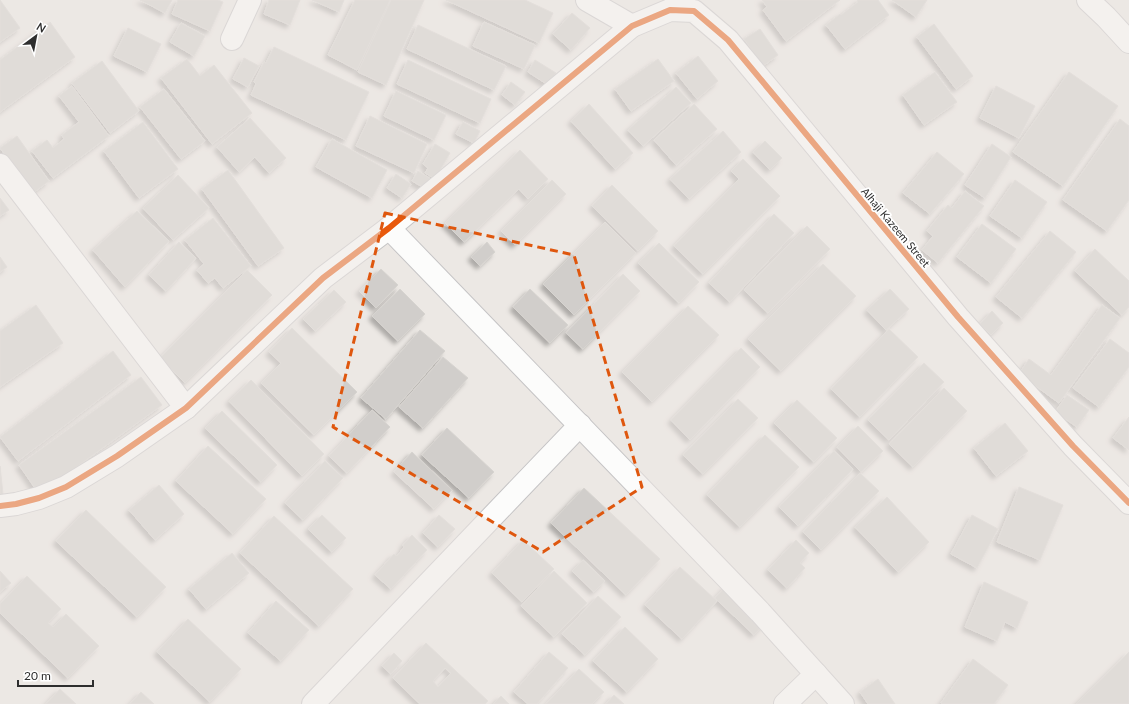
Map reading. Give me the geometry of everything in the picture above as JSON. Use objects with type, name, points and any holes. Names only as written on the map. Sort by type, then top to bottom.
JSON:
[{"type":"street","points":[[232,39],[250,0]]},
{"type":"street","points":[[587,0],[632,26]]},
{"type":"street","points":[[1088,0],[1129,42]]},
{"type":"street","name":"Alhaji Kazeem Street","points":[[0,506],[16,504],[38,498],[66,487],[117,456],[186,408],[323,278],[390,228],[632,26],[670,10],[694,11],[728,40],[958,317],[1073,446],[1129,503]]},
{"type":"street","points":[[0,164],[186,408]]},
{"type":"street","points":[[390,228],[760,612],[843,704]]},
{"type":"street","points":[[314,704],[580,424]]},
{"type":"street","points":[[785,704],[816,674]]},
{"type":"highlighted area","points":[[385,213],[574,255],[642,487],[543,552],[333,427]]},
{"type":"building","points":[[0,0],[20,28],[0,42]]},
{"type":"building","points":[[140,0],[172,0],[165,13]]},
{"type":"building","points":[[178,0],[218,0],[223,2],[210,31],[172,14]]},
{"type":"building","points":[[269,0],[300,0],[290,25],[264,14]]},
{"type":"building","points":[[312,0],[344,0],[339,12]]},
{"type":"building","points":[[355,0],[390,0],[357,70],[328,55]]},
{"type":"building","points":[[391,0],[424,0],[386,85],[358,72]]},
{"type":"building","points":[[446,0],[525,0],[553,13],[539,43]]},
{"type":"building","points":[[762,0],[840,0],[786,41],[763,10],[767,7]]},
{"type":"building","points":[[858,0],[878,0],[889,15],[845,49],[826,25],[858,2]]},
{"type":"building","points":[[892,0],[927,0],[916,17]]},
{"type":"building","points":[[572,13],[590,28],[571,50],[553,34]]},
{"type":"building","points":[[50,22],[75,57],[0,112],[0,60]]},
{"type":"building","points":[[484,22],[535,45],[524,69],[473,46]]},
{"type":"building","points":[[181,23],[205,36],[194,56],[170,42]]},
{"type":"building","points":[[934,24],[973,76],[956,89],[917,37]]},
{"type":"building","points":[[418,25],[506,66],[494,90],[407,49]]},
{"type":"building","points":[[128,28],[161,44],[147,72],[114,56]]},
{"type":"building","points":[[760,29],[778,55],[763,66],[744,39]]},
{"type":"building","points":[[274,47],[369,92],[346,140],[251,95],[256,84],[254,82],[264,62],[266,63]]},
{"type":"building","points":[[698,56],[718,81],[697,99],[676,73]]},
{"type":"building","points":[[244,58],[259,66],[248,87],[233,79]]},
{"type":"building","points":[[187,59],[200,76],[214,65],[252,113],[212,144],[161,78]]},
{"type":"building","points":[[658,59],[674,81],[631,111],[615,89]]},
{"type":"building","points":[[408,60],[491,99],[480,123],[397,84]]},
{"type":"building","points":[[535,60],[556,73],[548,85],[528,72]]},
{"type":"building","points":[[102,61],[139,111],[110,133],[72,83]]},
{"type":"building","points":[[935,72],[957,102],[924,125],[903,95]]},
{"type":"building","points":[[1069,72],[1118,106],[1063,186],[1013,152]]},
{"type":"building","points":[[511,82],[525,92],[515,105],[502,95]]},
{"type":"building","points":[[72,86],[109,136],[53,178],[32,151],[47,140],[53,148],[64,139],[62,135],[79,122],[59,96]]},
{"type":"building","points":[[996,86],[1035,106],[1019,138],[980,118]]},
{"type":"building","points":[[676,87],[691,103],[643,146],[628,130]]},
{"type":"building","points":[[164,89],[205,141],[181,159],[140,107]]},
{"type":"building","points":[[396,91],[446,115],[434,140],[384,116]]},
{"type":"building","points":[[589,104],[633,153],[615,169],[571,121]]},
{"type":"building","points":[[694,104],[717,129],[676,165],[654,140]]},
{"type":"building","points":[[370,116],[427,144],[414,173],[356,146]]},
{"type":"building","points":[[250,118],[286,158],[269,173],[255,157],[239,172],[217,147]]},
{"type":"building","points":[[1120,119],[1129,126],[1129,200],[1107,231],[1063,200]]},
{"type":"building","points":[[143,122],[178,169],[139,198],[104,151]]},
{"type":"building","points":[[463,122],[480,131],[474,143],[456,134]]},
{"type":"building","points":[[723,131],[741,152],[689,199],[670,179]]},
{"type":"building","points":[[17,136],[49,181],[33,193],[0,148]]},
{"type":"building","points":[[332,139],[387,170],[372,198],[316,167]]},
{"type":"building","points":[[765,141],[782,158],[770,170],[753,152]]},
{"type":"building","points":[[435,144],[450,153],[435,179],[425,173],[428,168],[423,164]]},
{"type":"building","points":[[992,144],[1011,157],[985,198],[965,185]]},
{"type":"building","points":[[520,150],[548,179],[528,199],[519,189],[464,242],[445,223]]},
{"type":"building","points":[[937,152],[964,174],[930,214],[903,193]]},
{"type":"building","points":[[743,159],[780,196],[703,274],[674,246],[739,179],[731,171]]},
{"type":"building","points":[[228,170],[284,248],[258,266],[202,189]]},
{"type":"building","points":[[418,171],[431,179],[426,189],[412,181]]},
{"type":"building","points":[[396,174],[411,184],[402,198],[387,188]]},
{"type":"building","points":[[178,175],[209,208],[173,240],[143,208]]},
{"type":"building","points":[[552,180],[566,194],[515,245],[501,231]]},
{"type":"building","points":[[1015,180],[1047,202],[1022,238],[990,216]]},
{"type":"building","points":[[612,185],[658,231],[638,251],[592,206]]},
{"type":"building","points":[[965,191],[984,206],[938,263],[922,250],[933,236],[927,231],[948,205],[952,208]]},
{"type":"building","points":[[0,198],[9,210],[0,216]]},
{"type":"building","points":[[137,211],[169,241],[125,287],[93,250]]},
{"type":"building","points":[[774,214],[794,233],[730,302],[709,283]]},
{"type":"building","points":[[213,218],[251,266],[223,288],[215,278],[208,283],[197,270],[204,264],[185,240]]},
{"type":"building","points":[[605,222],[636,253],[574,315],[543,284]]},
{"type":"building","points":[[982,224],[1016,249],[991,283],[957,257]]},
{"type":"building","points":[[807,226],[830,249],[768,313],[744,290]]},
{"type":"building","points":[[1050,231],[1076,252],[1022,318],[996,297]]},
{"type":"building","points":[[179,242],[196,258],[166,291],[149,275]]},
{"type":"building","points":[[487,242],[495,252],[480,266],[471,257]]},
{"type":"building","points":[[659,243],[699,282],[679,303],[638,263]]},
{"type":"building","points":[[1095,249],[1129,281],[1129,307],[1122,315],[1075,271]]},
{"type":"building","points":[[0,257],[7,267],[0,272]]},
{"type":"building","points":[[823,264],[856,296],[781,371],[748,339]]},
{"type":"building","points":[[381,269],[398,285],[376,308],[359,291]]},
{"type":"building","points":[[247,270],[272,295],[185,383],[160,358]]},
{"type":"building","points":[[623,274],[640,291],[583,349],[566,333]]},
{"type":"building","points":[[400,289],[425,314],[398,341],[372,316]]},
{"type":"building","points":[[530,289],[568,325],[550,343],[513,307]]},
{"type":"building","points":[[890,289],[909,309],[886,330],[867,310]]},
{"type":"building","points":[[334,290],[346,302],[315,331],[303,319]]},
{"type":"building","points":[[36,305],[63,343],[0,387],[0,331]]},
{"type":"building","points":[[1102,305],[1120,318],[1059,403],[1019,374],[1029,359],[1051,375]]},
{"type":"building","points":[[688,306],[719,335],[652,402],[622,372]]},
{"type":"building","points":[[992,311],[1003,323],[991,335],[980,324]]},
{"type":"building","points":[[292,328],[357,392],[314,435],[261,383],[281,363],[269,352]]},
{"type":"building","points":[[889,329],[918,357],[860,417],[831,389]]},
{"type":"building","points":[[420,330],[445,351],[386,419],[361,398]]},
{"type":"building","points":[[1110,339],[1129,353],[1129,367],[1099,407],[1073,388]]},
{"type":"building","points":[[741,348],[760,367],[690,440],[671,420]]},
{"type":"building","points":[[113,351],[131,375],[18,461],[0,437]]},
{"type":"building","points":[[443,357],[468,378],[423,428],[399,407]]},
{"type":"building","points":[[924,363],[944,382],[889,440],[868,420]]},
{"type":"building","points":[[141,377],[162,405],[39,494],[19,465]]},
{"type":"building","points":[[251,380],[324,454],[302,476],[229,401]]},
{"type":"building","points":[[944,388],[967,411],[913,467],[889,444]]},
{"type":"building","points":[[1067,395],[1089,410],[1077,427],[1055,412]]},
{"type":"building","points":[[738,399],[758,418],[703,474],[683,455]]},
{"type":"building","points":[[797,400],[837,438],[814,462],[774,423]]},
{"type":"building","points":[[372,410],[390,427],[347,473],[329,456]]},
{"type":"building","points":[[222,411],[277,465],[261,482],[205,428]]},
{"type":"building","points":[[1129,417],[1129,450],[1113,438]]},
{"type":"building","points":[[1005,423],[1028,451],[996,476],[974,448]]},
{"type":"building","points":[[858,426],[883,451],[861,472],[837,447]]},
{"type":"building","points":[[447,428],[494,472],[469,498],[422,455]]},
{"type":"building","points":[[765,435],[799,467],[740,527],[707,495]]},
{"type":"building","points":[[208,446],[266,499],[233,534],[176,481]]},
{"type":"building","points":[[834,451],[853,469],[798,526],[779,507]]},
{"type":"building","points":[[412,452],[452,490],[434,509],[394,472]]},
{"type":"building","points":[[325,461],[343,478],[303,520],[285,503]]},
{"type":"building","points":[[0,466],[3,494],[0,495]]},
{"type":"building","points":[[860,473],[879,491],[821,550],[803,532]]},
{"type":"building","points":[[159,485],[184,514],[155,540],[129,510]]},
{"type":"building","points":[[1019,487],[1063,505],[1040,560],[997,542]]},
{"type":"building","points":[[584,488],[660,559],[626,595],[551,523]]},
{"type":"building","points":[[887,497],[929,542],[898,572],[855,527]]},
{"type":"building","points":[[86,510],[166,587],[137,617],[56,541]]},
{"type":"building","points":[[322,515],[346,538],[332,552],[308,529]]},
{"type":"building","points":[[439,515],[455,529],[438,547],[423,533]]},
{"type":"building","points":[[972,515],[998,529],[977,568],[951,554]]},
{"type":"building","points":[[274,516],[353,589],[319,626],[240,553]]},
{"type":"building","points":[[412,535],[427,550],[391,589],[375,575],[394,554],[397,556],[404,547],[403,545]]},
{"type":"building","points":[[523,540],[554,569],[522,602],[492,573]]},
{"type":"building","points":[[796,540],[809,553],[800,563],[805,568],[787,588],[768,570]]},
{"type":"building","points":[[232,553],[249,573],[206,609],[189,589]]},
{"type":"building","points":[[583,560],[605,581],[594,592],[572,571]]},
{"type":"building","points":[[680,567],[717,601],[682,639],[645,605]]},
{"type":"building","points":[[0,571],[11,583],[0,592]]},
{"type":"building","points":[[554,571],[587,603],[554,637],[521,606]]},
{"type":"building","points":[[27,576],[61,609],[48,623],[53,627],[66,614],[99,646],[68,678],[0,613],[0,604]]},
{"type":"building","points":[[984,582],[1028,602],[1017,628],[1005,622],[997,641],[965,627]]},
{"type":"building","points":[[727,585],[766,622],[754,635],[715,598]]},
{"type":"building","points":[[598,596],[621,617],[585,655],[562,634]]},
{"type":"building","points":[[276,601],[309,630],[281,661],[248,633]]},
{"type":"building","points":[[188,619],[241,669],[210,702],[157,652]]},
{"type":"building","points":[[625,627],[658,659],[627,692],[593,661]]},
{"type":"building","points":[[426,643],[488,701],[485,704],[420,704],[393,678]],"holes":[[[445,668],[451,673],[438,687],[433,681]]]},
{"type":"building","points":[[549,652],[568,668],[537,704],[528,704],[514,692]]},
{"type":"building","points":[[1129,652],[1129,704],[1076,704]]},
{"type":"building","points":[[394,653],[402,661],[391,674],[382,666]]},
{"type":"building","points":[[973,659],[1008,685],[994,704],[942,704],[941,703]]},
{"type":"building","points":[[579,669],[604,692],[592,704],[546,704]]},
{"type":"building","points":[[878,679],[895,704],[868,704],[860,692]]},
{"type":"building","points":[[60,689],[76,704],[46,704]]},
{"type":"building","points":[[141,692],[154,704],[130,704]]},
{"type":"building","points":[[614,695],[624,704],[606,704]]},
{"type":"building","points":[[501,696],[509,704],[493,704]]},
{"type":"cycle path","points":[[0,506],[16,504],[39,498],[66,487],[117,456],[186,408],[323,278],[389,228],[632,26],[670,10],[694,11],[728,40],[958,317],[1073,446],[1129,503]]}]
